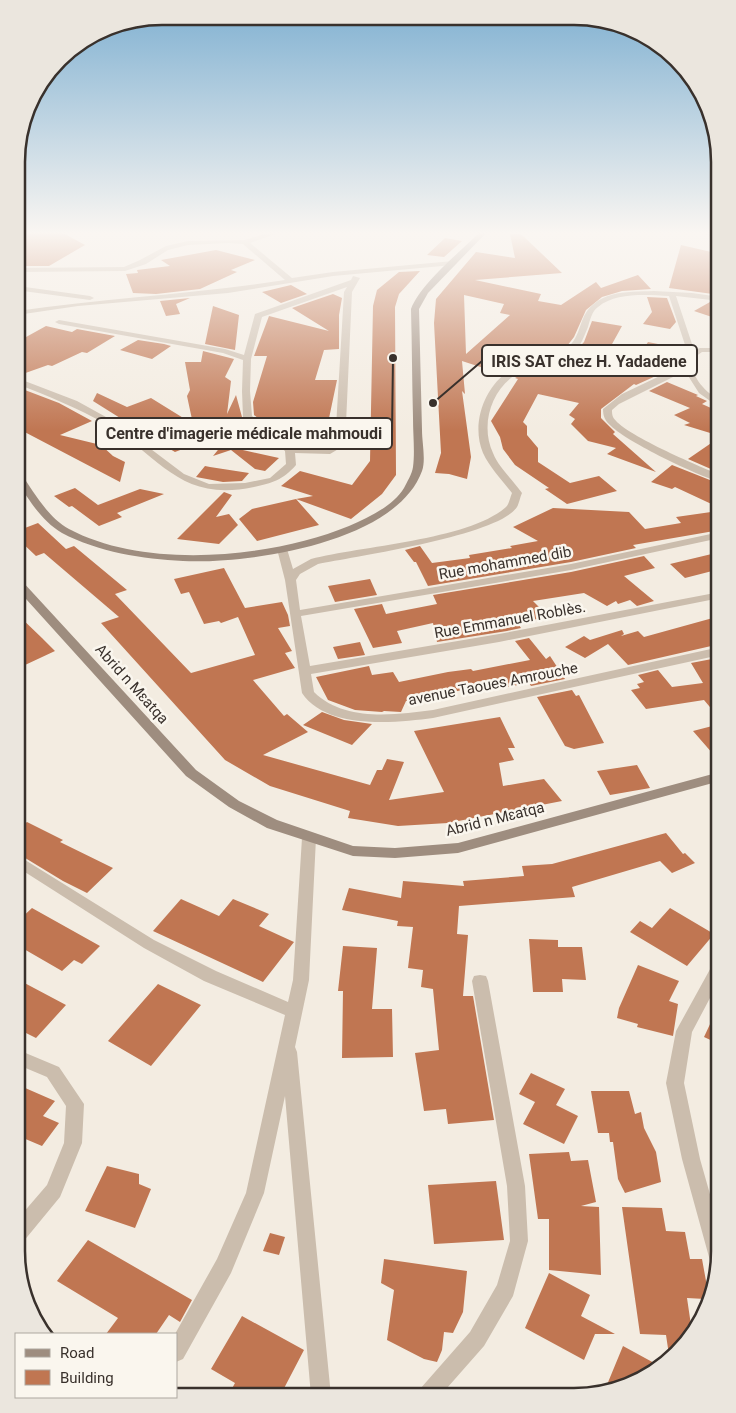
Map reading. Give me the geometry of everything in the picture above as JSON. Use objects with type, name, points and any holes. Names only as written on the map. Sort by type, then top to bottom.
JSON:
[{"type":"main road","points":[[25,485],[53,521],[65,530],[92,540],[156,555],[199,558],[232,557],[282,549],[347,531],[389,508],[403,496],[413,482],[418,469],[415,309],[419,299]]},
{"type":"main road","name":"Abrid n Mɛatqa","points":[[25,592],[191,774],[234,804],[272,824],[353,852],[395,853],[458,848],[711,778]]},
{"type":"street","points":[[99,299],[115,301]]},
{"type":"street","points":[[25,312],[78,304],[138,299]]},
{"type":"street","points":[[306,299],[258,316],[247,359],[246,391],[248,417],[290,450],[330,451],[340,445],[348,299]]},
{"type":"street","points":[[290,580],[296,572],[316,561],[470,529],[493,520],[512,507],[517,493],[488,453],[482,433],[489,400],[507,375],[518,369],[570,351],[577,344],[584,320],[595,305],[605,299]]},
{"type":"street","points":[[674,299],[692,355]]},
{"type":"street","points":[[59,322],[215,349],[247,359]]},
{"type":"street","points":[[711,350],[700,350],[692,355],[688,358],[686,367],[691,378],[711,397]]},
{"type":"street","points":[[686,367],[673,376],[635,390],[617,400],[607,409],[608,417],[618,427],[643,442],[711,475]]},
{"type":"street","points":[[25,384],[74,403],[112,424],[181,476],[208,487],[245,486],[272,480],[290,465],[290,450]]},
{"type":"street","name":"Rue mohammed dib","points":[[295,614],[571,567],[711,537]]},
{"type":"street","name":"avenue Taoues Amrouche","points":[[282,549],[290,580],[308,693],[314,701],[326,708],[359,716],[386,719],[433,714],[711,653]]},
{"type":"street","name":"Rue Emmanuel Roblès.","points":[[304,671],[499,638],[711,597]]},
{"type":"street","points":[[178,1348],[224,1266],[255,1193],[301,980],[309,838]]},
{"type":"street","points":[[25,865],[149,944],[210,976],[294,1012]]},
{"type":"street","points":[[434,1388],[477,1338],[506,1288],[519,1241],[516,1186],[480,981]]},
{"type":"street","points":[[711,982],[684,1031],[675,1083],[690,1159],[711,1231]]},
{"type":"street","points":[[288,1040],[320,1388]]},
{"type":"street","points":[[25,1060],[53,1072],[75,1104],[73,1143],[54,1191],[25,1225]]},
{"type":"building","points":[[188,299],[176,304],[180,314],[166,316],[160,301]]},
{"type":"building","points":[[274,299],[293,299],[281,303]]},
{"type":"building","points":[[319,299],[342,299],[339,315],[339,349],[324,350],[315,380],[337,380],[328,423],[333,423],[332,440],[296,440],[298,420],[263,422],[254,415],[253,402],[267,356],[254,356],[269,316],[329,331],[292,308]]},
{"type":"building","points":[[375,299],[397,299],[395,307],[396,475],[382,494],[351,519],[296,499],[313,496],[281,486],[300,471],[352,485],[370,461],[373,306]]},
{"type":"building","points":[[436,299],[464,299],[466,354],[510,315],[500,313],[504,304],[482,299],[539,299],[538,301],[561,305],[570,299],[600,299],[586,310],[574,337],[567,346],[555,352],[514,365],[502,374],[462,361],[465,394],[462,391],[471,457],[467,479],[449,474],[435,473],[441,453],[434,323]]},
{"type":"building","points":[[648,299],[667,299],[676,322],[670,329],[643,324],[652,312]]},
{"type":"building","points":[[710,302],[711,302],[711,317],[694,311]]},
{"type":"building","points":[[213,306],[239,315],[235,350],[205,344]]},
{"type":"building","points":[[592,321],[622,326],[601,364],[628,372],[648,342],[673,347],[670,352],[679,354],[669,370],[636,385],[634,384],[601,409],[601,418],[615,432],[613,434],[656,472],[607,454],[616,448],[588,441],[571,424],[575,419],[569,415],[579,403],[538,394],[523,422],[527,426],[527,435],[538,448],[538,462],[570,483],[599,476],[617,491],[567,504],[545,489],[549,488],[515,465],[503,449],[500,437],[491,421],[518,379],[515,378],[529,370],[573,354],[584,342]]},
{"type":"building","points":[[46,326],[72,332],[77,329],[115,336],[87,353],[82,352],[52,366],[48,365],[25,373],[25,338]]},
{"type":"building","points":[[138,340],[171,346],[152,359],[120,350]]},
{"type":"building","points":[[203,351],[234,359],[225,377],[231,381],[227,414],[236,395],[245,428],[246,422],[252,426],[245,429],[248,443],[234,448],[279,458],[265,471],[255,469],[231,450],[213,456],[235,429],[175,452],[163,445],[157,447],[138,435],[144,433],[93,401],[97,393],[127,407],[151,398],[193,424],[187,396],[190,390],[185,362],[201,362]]},
{"type":"building","points":[[667,382],[698,395],[696,396],[707,401],[702,404],[711,408],[711,433],[684,425],[690,423],[674,415],[690,408],[649,391]]},
{"type":"building","points":[[25,390],[59,403],[92,421],[60,435],[101,445],[113,456],[125,462],[120,482],[25,432]]},
{"type":"building","points":[[711,443],[711,469],[688,459]]},
{"type":"building","points":[[672,465],[711,480],[711,504],[675,487],[672,489],[651,482]]},
{"type":"building","points":[[205,466],[249,473],[242,481],[223,482],[196,477]]},
{"type":"building","points":[[75,488],[98,505],[140,489],[164,494],[117,513],[122,517],[99,526],[72,506],[69,507],[54,496]]},
{"type":"building","points":[[224,492],[232,495],[216,517],[229,514],[238,525],[219,544],[177,539]]},
{"type":"building","points":[[296,499],[319,525],[257,541],[239,519],[252,509]]},
{"type":"building","points":[[553,508],[629,512],[645,529],[681,523],[676,517],[711,512],[711,532],[633,545],[636,548],[571,562],[428,586],[416,562],[405,550],[420,546],[432,563],[470,558],[469,555],[512,548],[510,546],[538,541],[513,527]]},
{"type":"building","points":[[38,523],[66,549],[74,546],[127,590],[115,594],[191,673],[255,655],[238,617],[221,623],[219,621],[204,624],[189,592],[181,594],[174,579],[224,568],[245,608],[282,602],[288,615],[290,626],[278,628],[292,651],[285,653],[295,668],[253,680],[284,716],[287,714],[308,732],[263,755],[370,785],[377,770],[382,770],[387,759],[404,762],[389,800],[444,792],[414,731],[500,717],[515,748],[508,748],[514,760],[499,763],[503,786],[544,779],[562,801],[448,823],[398,826],[348,818],[350,811],[270,786],[225,760],[101,623],[119,617],[44,553],[36,556],[25,546],[25,528]]},
{"type":"building","points":[[711,554],[711,571],[685,578],[670,564]]},
{"type":"building","points":[[644,556],[655,568],[624,576],[654,601],[637,606],[630,600],[618,604],[616,601],[607,606],[584,593],[533,601],[548,616],[518,624],[521,628],[507,631],[437,642],[433,623],[397,631],[402,643],[373,648],[354,609],[382,604],[386,614],[437,604],[433,595],[571,572]]},
{"type":"building","points":[[370,579],[377,595],[335,602],[328,586]]},
{"type":"building","points":[[711,618],[711,646],[628,665],[608,644],[585,658],[565,647],[584,636],[590,640],[622,630],[624,634],[621,636],[638,631],[644,637]]},
{"type":"building","points":[[25,622],[55,651],[25,665]]},
{"type":"building","points":[[529,638],[546,659],[550,656],[565,679],[531,686],[529,683],[507,687],[504,682],[406,701],[401,712],[382,712],[355,710],[328,700],[316,677],[369,666],[372,675],[393,672],[399,682],[448,672],[471,669],[473,671],[530,660],[515,641]]},
{"type":"building","points":[[360,642],[365,655],[338,659],[333,647]]},
{"type":"building","points":[[711,659],[711,708],[704,700],[646,709],[631,690],[640,688],[637,684],[644,682],[638,675],[658,670],[672,687],[703,683],[691,663]]},
{"type":"building","points":[[572,690],[576,696],[579,695],[604,743],[574,749],[565,746],[537,697]]},
{"type":"building","points":[[322,712],[344,720],[372,724],[352,745],[303,725]]},
{"type":"building","points":[[711,726],[711,752],[693,731]]},
{"type":"building","points":[[637,765],[650,788],[610,795],[597,771]]},
{"type":"building","points":[[27,822],[63,840],[60,842],[113,868],[87,893],[63,881],[25,858],[25,824]]},
{"type":"building","points":[[666,833],[683,854],[685,853],[695,863],[672,873],[660,861],[572,887],[575,897],[459,906],[457,934],[468,935],[463,996],[473,996],[494,1120],[448,1124],[446,1109],[424,1111],[415,1053],[439,1050],[433,989],[421,987],[423,970],[408,968],[413,927],[397,926],[398,921],[342,910],[349,888],[401,898],[403,881],[464,886],[463,881],[524,876],[522,866],[552,864]]},
{"type":"building","points":[[181,899],[219,916],[233,899],[269,914],[259,926],[294,942],[263,982],[153,931]]},
{"type":"building","points":[[32,908],[100,946],[82,964],[74,960],[62,971],[25,950],[25,915]]},
{"type":"building","points":[[670,908],[711,932],[711,938],[687,966],[630,932],[640,921],[652,928]]},
{"type":"building","points":[[529,939],[558,940],[558,947],[582,947],[586,980],[562,979],[563,992],[533,992]]},
{"type":"building","points":[[343,946],[377,948],[372,1009],[392,1009],[393,1057],[342,1058],[343,991],[338,991]]},
{"type":"building","points":[[638,965],[679,981],[669,1001],[678,1004],[673,1036],[637,1027],[638,1024],[617,1018],[619,1008]]},
{"type":"building","points":[[25,983],[66,1005],[36,1038],[25,1032]]},
{"type":"building","points":[[158,984],[201,1005],[151,1066],[108,1041]]},
{"type":"building","points":[[711,1022],[711,1040],[704,1037]]},
{"type":"building","points":[[531,1073],[565,1089],[556,1105],[578,1116],[564,1144],[523,1124],[535,1102],[519,1094]]},
{"type":"building","points":[[25,1088],[55,1101],[43,1116],[59,1123],[42,1146],[25,1139]]},
{"type":"building","points":[[591,1091],[629,1091],[635,1114],[641,1112],[644,1128],[656,1152],[661,1182],[625,1193],[618,1179],[613,1142],[610,1142],[609,1133],[598,1133]]},
{"type":"building","points":[[569,1152],[571,1161],[588,1160],[596,1202],[581,1206],[599,1207],[601,1275],[549,1270],[549,1219],[538,1219],[529,1154]]},
{"type":"building","points":[[107,1166],[139,1174],[139,1184],[151,1189],[135,1228],[85,1211]]},
{"type":"building","points":[[496,1181],[504,1240],[434,1244],[428,1185]]},
{"type":"building","points":[[622,1207],[662,1208],[666,1231],[685,1232],[690,1259],[702,1259],[707,1284],[702,1299],[687,1298],[691,1322],[668,1350],[666,1335],[640,1334]]},
{"type":"building","points":[[270,1233],[285,1237],[279,1255],[263,1251]]},
{"type":"building","points":[[88,1240],[192,1300],[180,1322],[169,1315],[157,1333],[107,1333],[118,1318],[57,1281]]},
{"type":"building","points":[[384,1259],[467,1271],[463,1312],[453,1333],[444,1332],[442,1350],[437,1362],[424,1359],[387,1340],[394,1290],[381,1283]]},
{"type":"building","points":[[549,1273],[590,1295],[581,1316],[615,1334],[595,1334],[584,1360],[525,1328]]},
{"type":"building","points":[[242,1316],[304,1350],[284,1388],[232,1388],[235,1383],[211,1369]]},
{"type":"building","points":[[623,1346],[653,1362],[634,1374],[608,1383]]},
{"type":"place","name":"Centre d'imagerie médicale mahmoudi","points":[[393,358]]},
{"type":"place","name":"IRIS SAT chez H. Yadadene","points":[[433,403]]}]
